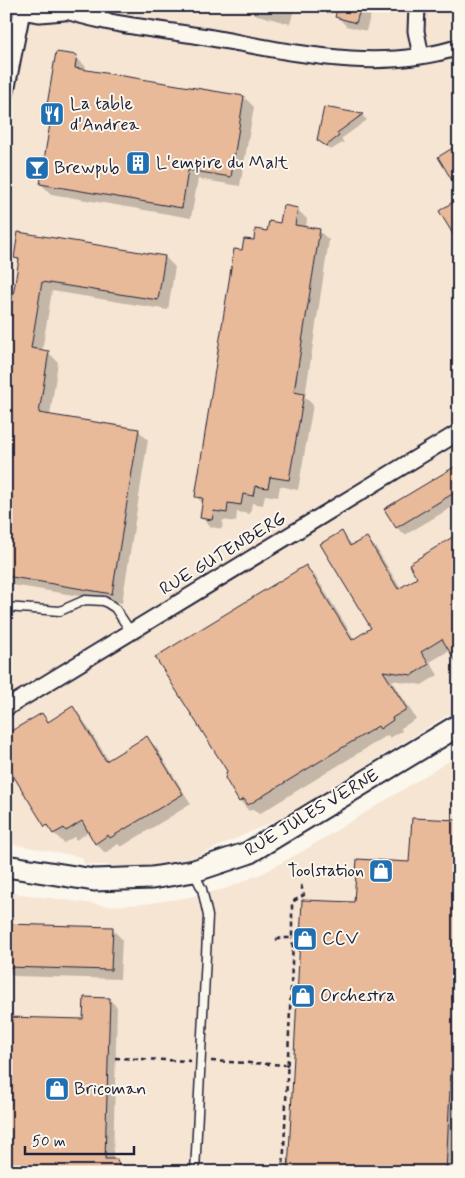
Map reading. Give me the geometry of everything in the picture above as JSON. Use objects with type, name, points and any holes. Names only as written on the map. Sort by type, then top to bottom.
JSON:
[{"type":"main road","name":"RUE JULES VERNE","points":[[6,866],[94,880],[152,878],[194,871],[248,853],[459,725]]},
{"type":"street","points":[[52,6],[68,12],[112,22],[326,57],[384,61],[459,48]]},
{"type":"street","points":[[417,6],[416,31],[420,56]]},
{"type":"street","points":[[6,92],[14,9],[40,14],[68,12]]},
{"type":"street","name":"RUE GUTENBERG","points":[[6,708],[459,432]]},
{"type":"lane","points":[[6,607],[60,612],[85,600],[104,601],[115,608],[131,632]]},
{"type":"lane","points":[[194,871],[202,889],[208,916],[196,1171]]},
{"type":"path","points":[[283,1172],[289,1065],[293,940],[292,902],[304,895],[301,884]]},
{"type":"path","points":[[276,940],[292,938]]},
{"type":"path","points":[[269,1064],[289,1065]]},
{"type":"path","points":[[122,1168],[237,1172]]},
{"type":"shaded area","points":[[30,6],[459,6],[459,708],[288,815],[193,858],[139,868],[84,864],[82,857],[6,843],[6,145],[21,49]]},
{"type":"shaded area","points":[[459,755],[459,1172],[6,1172],[6,892],[109,906],[144,904],[185,898],[225,889],[263,873],[303,851]]},
{"type":"building","points":[[338,6],[361,6],[356,23],[335,17]]},
{"type":"building","points":[[56,52],[77,55],[75,68],[244,96],[231,177],[188,170],[182,208],[40,184],[51,118],[45,117]]},
{"type":"building","points":[[324,107],[363,114],[337,133],[339,136],[326,146],[317,140]]},
{"type":"building","points":[[459,144],[459,192],[438,157]]},
{"type":"building","points":[[459,198],[459,244],[439,211]]},
{"type":"building","points":[[283,205],[298,208],[295,225],[320,229],[294,392],[304,394],[289,480],[270,477],[268,488],[255,486],[253,496],[243,494],[241,505],[228,503],[227,513],[214,511],[212,520],[200,518],[203,498],[195,497],[234,249],[242,250],[244,239],[254,240],[255,229],[267,231],[269,221],[280,223]]},
{"type":"building","points":[[18,232],[165,256],[158,300],[42,282],[31,348],[49,351],[39,413],[139,429],[112,594],[6,576],[6,338],[19,259],[14,258]]},
{"type":"building","points":[[459,464],[459,490],[396,528],[384,509]]},
{"type":"building","points":[[342,531],[350,546],[367,537],[398,589],[417,578],[409,564],[459,533],[459,667],[442,639],[421,652],[429,664],[412,675],[383,671],[407,709],[392,718],[393,720],[380,729],[378,726],[248,805],[244,799],[239,802],[225,778],[227,771],[155,657],[306,565],[352,640],[371,628],[320,544]]},
{"type":"building","points":[[73,706],[106,761],[147,736],[183,794],[110,838],[108,835],[95,844],[82,821],[66,831],[64,828],[53,834],[47,825],[45,827],[6,764],[6,734],[42,713],[48,722]]},
{"type":"building","points":[[412,818],[459,820],[459,1068],[451,1068],[446,1172],[288,1172],[302,900],[354,902],[357,859],[409,862]]},
{"type":"building","points":[[6,924],[113,927],[111,970],[6,967]]},
{"type":"building","name":"Bricoman","points":[[84,997],[110,998],[105,1159],[117,1159],[121,1172],[6,1172],[6,1017],[83,1019]]},
{"type":"place","name":"La table d'Andrea","points":[[52,114]]},
{"type":"place","name":"L'empire du Malt","points":[[138,163]]},
{"type":"place","name":"Brewpub","points":[[37,168]]},
{"type":"place","name":"Toolstation","points":[[381,871]]},
{"type":"place","name":"CCV","points":[[305,939]]},
{"type":"place","name":"Orchestra","points":[[303,996]]},
{"type":"place","name":"Bricoman","points":[[57,1089]]}]
